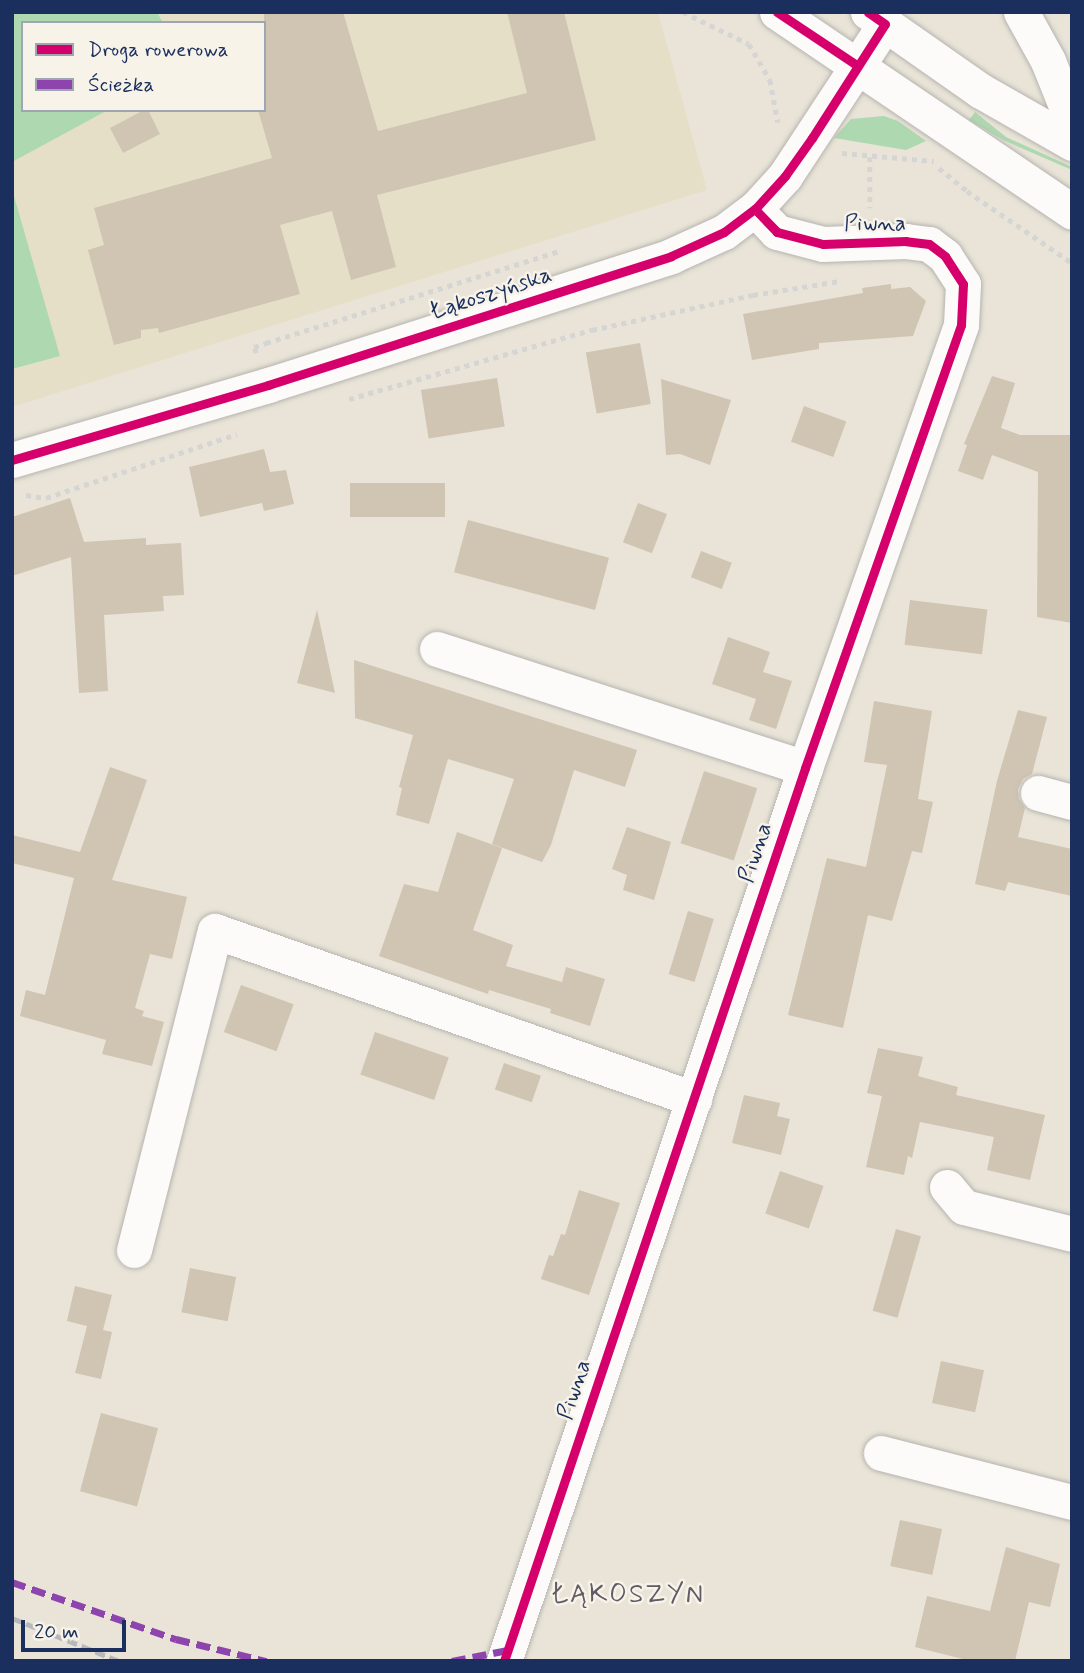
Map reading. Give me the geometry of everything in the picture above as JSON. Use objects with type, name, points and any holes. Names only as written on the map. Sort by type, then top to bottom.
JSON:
[{"type":"street","points":[[777,12],[1072,212]]},
{"type":"street","points":[[1021,12],[1048,61],[1066,106],[1072,141]]},
{"type":"street","name":"Łąkoszyńska","points":[[12,460],[268,385],[671,256],[724,232],[755,209],[785,176],[858,66],[877,18],[981,91],[1072,141]]},
{"type":"street","name":"Piwna","points":[[505,1661],[805,768],[961,325],[962,284],[945,256],[929,244],[906,241],[823,244],[777,232],[755,209]]},
{"type":"street","points":[[437,649],[805,768]]},
{"type":"street","points":[[1038,793],[1072,802]]},
{"type":"street","points":[[134,1250],[215,931],[694,1099]]},
{"type":"street","points":[[947,1187],[964,1207],[1072,1234]]},
{"type":"street","points":[[881,1453],[1072,1502]]},
{"type":"path","points":[[933,163],[967,191],[1072,263]]},
{"type":"path","points":[[24,494],[46,498],[239,433]]},
{"type":"shaded area","points":[[12,12],[658,12],[707,190],[12,407]]},
{"type":"green space","points":[[12,12],[157,12],[162,21],[21,21],[21,112],[104,112],[12,162]]},
{"type":"green space","points":[[975,112],[1006,137],[1072,167],[1072,170],[1003,140],[969,120]]},
{"type":"green space","points":[[884,116],[898,121],[926,141],[906,150],[834,138],[851,119]]},
{"type":"green space","points":[[14,196],[60,356],[12,369],[12,197]]},
{"type":"building","points":[[264,12],[343,12],[378,131],[527,93],[507,12],[564,12],[596,140],[377,195],[396,267],[351,280],[332,211],[280,225],[300,294],[159,333],[158,328],[141,330],[141,338],[114,345],[88,250],[104,245],[94,208],[272,158],[259,112],[266,112]]},
{"type":"building","points":[[140,112],[149,112],[160,134],[123,153],[110,128]]},
{"type":"building","points":[[891,284],[891,289],[910,287],[926,301],[913,336],[819,343],[819,349],[752,360],[743,314],[863,293],[862,288]]},
{"type":"building","points":[[640,343],[651,404],[597,414],[586,353]]},
{"type":"building","points":[[992,376],[1015,383],[1001,428],[1020,435],[1072,435],[1072,623],[1037,617],[1038,472],[992,455],[983,480],[958,471],[967,445],[964,444]]},
{"type":"building","points":[[497,378],[505,426],[429,438],[421,390]]},
{"type":"building","points":[[661,379],[731,400],[710,465],[680,454],[666,455]]},
{"type":"building","points":[[804,406],[846,421],[833,457],[791,442]]},
{"type":"building","points":[[264,449],[270,472],[286,470],[294,504],[264,511],[262,503],[200,517],[189,467]]},
{"type":"building","points":[[350,483],[445,483],[445,517],[350,517]]},
{"type":"building","points":[[70,498],[84,542],[146,538],[146,545],[181,543],[184,595],[163,596],[164,611],[104,615],[108,691],[79,693],[71,557],[12,576],[12,517]]},
{"type":"building","points":[[638,503],[667,514],[652,553],[623,542]]},
{"type":"building","points":[[468,520],[609,558],[595,610],[454,572]]},
{"type":"building","points":[[701,551],[732,563],[722,589],[691,577]]},
{"type":"building","points":[[910,600],[987,610],[982,654],[905,645]]},
{"type":"building","points":[[317,610],[335,693],[297,683]]},
{"type":"building","points":[[728,637],[770,652],[763,672],[792,681],[776,729],[749,720],[756,699],[712,684]]},
{"type":"building","points":[[354,660],[637,750],[625,787],[574,770],[551,845],[542,862],[492,844],[514,779],[448,759],[429,824],[396,815],[402,788],[399,787],[413,735],[355,718]]},
{"type":"building","points":[[874,701],[932,711],[918,799],[933,802],[922,853],[912,851],[892,921],[868,915],[843,1028],[788,1015],[827,858],[866,867],[887,765],[864,762]]},
{"type":"building","points":[[1018,710],[1047,717],[1032,774],[1023,779],[1018,789],[1019,799],[1025,808],[1018,837],[1072,849],[1072,896],[1008,882],[1005,891],[975,884],[997,781]]},
{"type":"building","points":[[110,767],[147,780],[112,880],[187,897],[172,959],[150,954],[135,1008],[144,1011],[142,1016],[164,1022],[152,1066],[102,1054],[106,1040],[20,1016],[26,990],[45,995],[74,878],[12,863],[12,835],[80,852]]},
{"type":"building","points":[[704,771],[757,788],[734,861],[681,843]]},
{"type":"building","points":[[627,827],[671,842],[654,900],[623,890],[627,875],[612,869]]},
{"type":"building","points":[[457,832],[502,848],[473,930],[513,945],[506,966],[562,982],[566,967],[605,979],[590,1026],[550,1013],[551,1009],[489,990],[488,994],[379,956],[404,884],[438,892]]},
{"type":"building","points":[[688,911],[714,919],[695,982],[669,974]]},
{"type":"building","points":[[241,985],[294,1004],[277,1051],[224,1032]]},
{"type":"building","points":[[375,1032],[449,1057],[434,1100],[360,1075]]},
{"type":"building","points":[[878,1048],[923,1057],[918,1076],[958,1087],[956,1095],[1045,1115],[1030,1180],[987,1170],[994,1137],[920,1122],[912,1158],[908,1156],[904,1175],[866,1167],[882,1096],[867,1093]]},
{"type":"building","points":[[504,1063],[541,1076],[532,1102],[495,1089]]},
{"type":"building","points":[[744,1095],[780,1103],[777,1116],[790,1119],[781,1155],[732,1143]]},
{"type":"building","points":[[780,1171],[823,1186],[809,1229],[765,1214]]},
{"type":"building","points":[[579,1190],[620,1203],[589,1295],[541,1279],[549,1255],[553,1256],[561,1234],[565,1235]]},
{"type":"building","points":[[896,1229],[921,1236],[898,1318],[873,1311]]},
{"type":"building","points":[[190,1268],[236,1277],[228,1321],[181,1312]]},
{"type":"building","points":[[75,1286],[112,1295],[103,1330],[112,1332],[101,1379],[75,1373],[87,1326],[67,1321]]},
{"type":"building","points":[[941,1361],[984,1370],[975,1412],[932,1403]]},
{"type":"building","points":[[101,1413],[158,1428],[137,1507],[80,1491]]},
{"type":"building","points":[[900,1520],[942,1529],[932,1575],[890,1566]]},
{"type":"building","points":[[1006,1547],[1060,1564],[1050,1607],[1029,1602],[1015,1661],[971,1661],[915,1647],[927,1596],[990,1611]]},
{"type":"railway","points":[[12,1618],[119,1661]]},
{"type":"marked path","points":[[12,1582],[176,1639],[266,1661]]},
{"type":"marked path","points":[[452,1661],[508,1650]]},
{"type":"cycle path","points":[[777,12],[858,66]]},
{"type":"cycle path","points":[[12,460],[268,385],[671,256],[724,232],[755,209],[785,176],[812,138],[885,24],[868,12]]},
{"type":"cycle path","points":[[504,1661],[805,768],[961,325],[963,284],[945,256],[929,244],[906,241],[823,244],[777,232],[755,209]]},
{"type":"district","name":"ŁĄKOSZYN","points":[[628,1596]]}]
